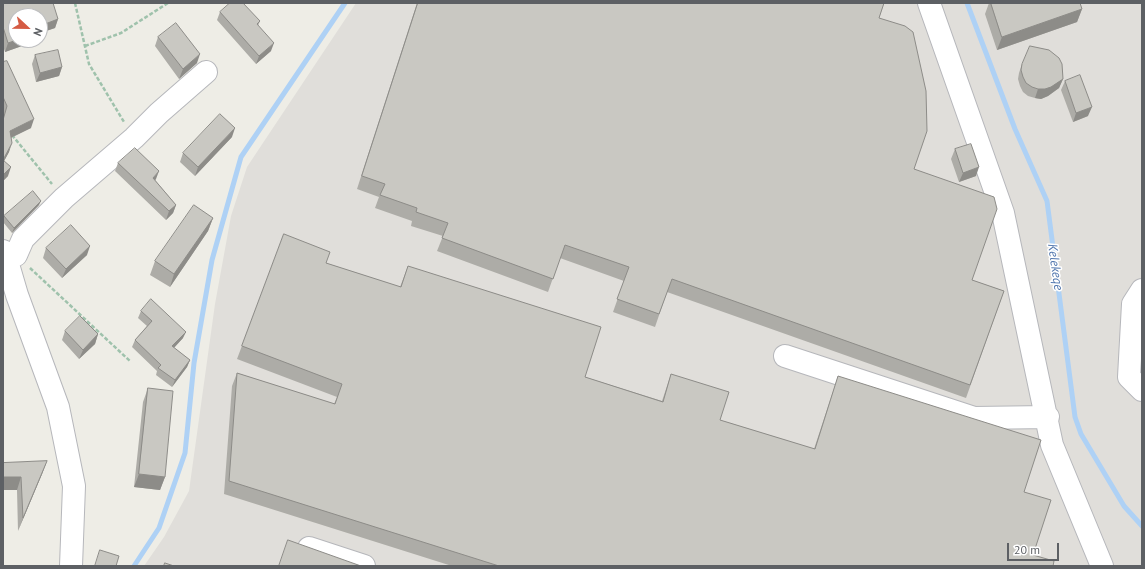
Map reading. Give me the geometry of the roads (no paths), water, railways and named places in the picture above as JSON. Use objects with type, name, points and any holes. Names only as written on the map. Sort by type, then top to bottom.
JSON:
[{"type":"street","points":[[929,3],[1004,213],[1048,418],[1052,445],[1102,566]]},
{"type":"street","points":[[71,566],[74,486],[58,407],[10,297],[8,253],[64,198],[134,138],[160,112],[206,72]]},
{"type":"street","points":[[1142,290],[1134,304],[1129,377],[1142,390]]},
{"type":"street","points":[[785,356],[974,418],[1048,418]]},
{"type":"street","points":[[309,548],[364,566]]},
{"type":"waterway","points":[[134,566],[159,528],[185,453],[194,363],[212,260],[241,157],[345,3]]},
{"type":"waterway","name":"Kelekeqe","points":[[967,3],[1015,129],[1047,201],[1075,417],[1081,434],[1124,506],[1142,526]]}]
